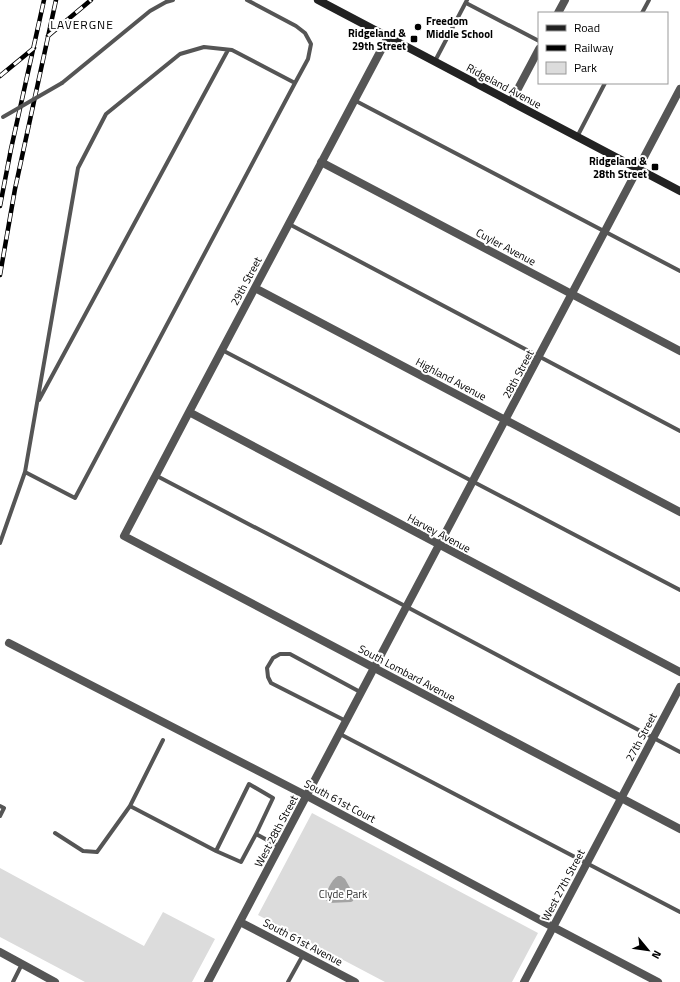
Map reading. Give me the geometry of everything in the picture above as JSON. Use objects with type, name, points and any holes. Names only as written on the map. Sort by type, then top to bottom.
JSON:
[{"type":"street","name":"Ridgeland Avenue","points":[[318,0],[680,191]]},
{"type":"street","points":[[559,12],[565,0]]},
{"type":"street","name":"29th Street","points":[[124,536],[388,37]]},
{"type":"street","points":[[511,102],[538,51]]},
{"type":"street","name":"28th Street","points":[[375,668],[680,89]]},
{"type":"street","name":"Cuyler Avenue","points":[[321,162],[680,351]]},
{"type":"street","name":"Highland Avenue","points":[[255,288],[680,512]]},
{"type":"street","name":"Harvey Avenue","points":[[189,412],[680,672]]},
{"type":"street","name":"South Lombard Avenue","points":[[124,536],[680,829]]},
{"type":"street","name":"South 61st Court","points":[[9,643],[307,796],[658,982]]},
{"type":"street","name":"West 28th Street","points":[[208,982],[375,668]]},
{"type":"street","name":"27th Street","points":[[621,798],[680,687]]},
{"type":"street","name":"West 27th Street","points":[[524,982],[621,798]]},
{"type":"street","name":"South 61st Avenue","points":[[240,922],[355,982]]},
{"type":"street","points":[[0,952],[55,982]]},
{"type":"lane","points":[[2,118],[62,83],[150,11],[166,2],[173,0]]},
{"type":"lane","points":[[25,472],[75,498],[308,59],[311,44],[305,33],[296,26],[247,0]]},
{"type":"lane","points":[[643,12],[649,0]]},
{"type":"lane","points":[[435,62],[466,2],[538,41]]},
{"type":"lane","points":[[0,543],[25,472],[78,168],[106,114],[180,54],[204,47],[232,50],[295,83]]},
{"type":"lane","points":[[37,403],[228,50]]},
{"type":"lane","points":[[577,137],[604,84]]},
{"type":"lane","points":[[354,100],[680,271]]},
{"type":"lane","points":[[289,224],[680,432]]},
{"type":"lane","points":[[222,349],[680,590]]},
{"type":"lane","points":[[155,475],[680,752]]},
{"type":"lane","points":[[346,721],[271,683],[268,677],[267,668],[273,658],[280,654],[290,654],[362,692]]},
{"type":"lane","points":[[340,734],[680,912]]},
{"type":"lane","points":[[55,832],[83,851],[97,852],[130,806],[163,740]]},
{"type":"lane","points":[[130,806],[216,851],[241,862],[273,798],[249,784],[216,851]]},
{"type":"lane","points":[[0,806],[4,808],[0,816]]},
{"type":"lane","points":[[256,834],[280,847]]},
{"type":"lane","points":[[288,982],[303,955]]},
{"type":"lane","points":[[13,982],[22,964]]},
{"type":"green space","name":"Clyde Park","points":[[312,813],[538,933],[512,982],[385,982],[258,915]]},
{"type":"green space","points":[[0,868],[144,946],[163,912],[215,939],[192,982],[85,982],[0,937]]},
{"type":"shaded area","points":[[338,876],[345,879],[354,895],[353,901],[329,903],[325,899],[329,886]]},
{"type":"railway","points":[[0,206],[44,0]]},
{"type":"railway","points":[[0,275],[15,189],[56,0]]},
{"type":"railway","points":[[48,36],[91,0]]},
{"type":"railway","points":[[0,76],[34,48]]},
{"type":"place","name":"Freedom Middle School","points":[[418,27]]},
{"type":"place","name":"Ridgeland & 29th Street","points":[[414,39]]},
{"type":"place","name":"Ridgeland & 28th Street","points":[[655,167]]},
{"type":"district","name":"LAVERGNE","points":[[82,25]]}]
